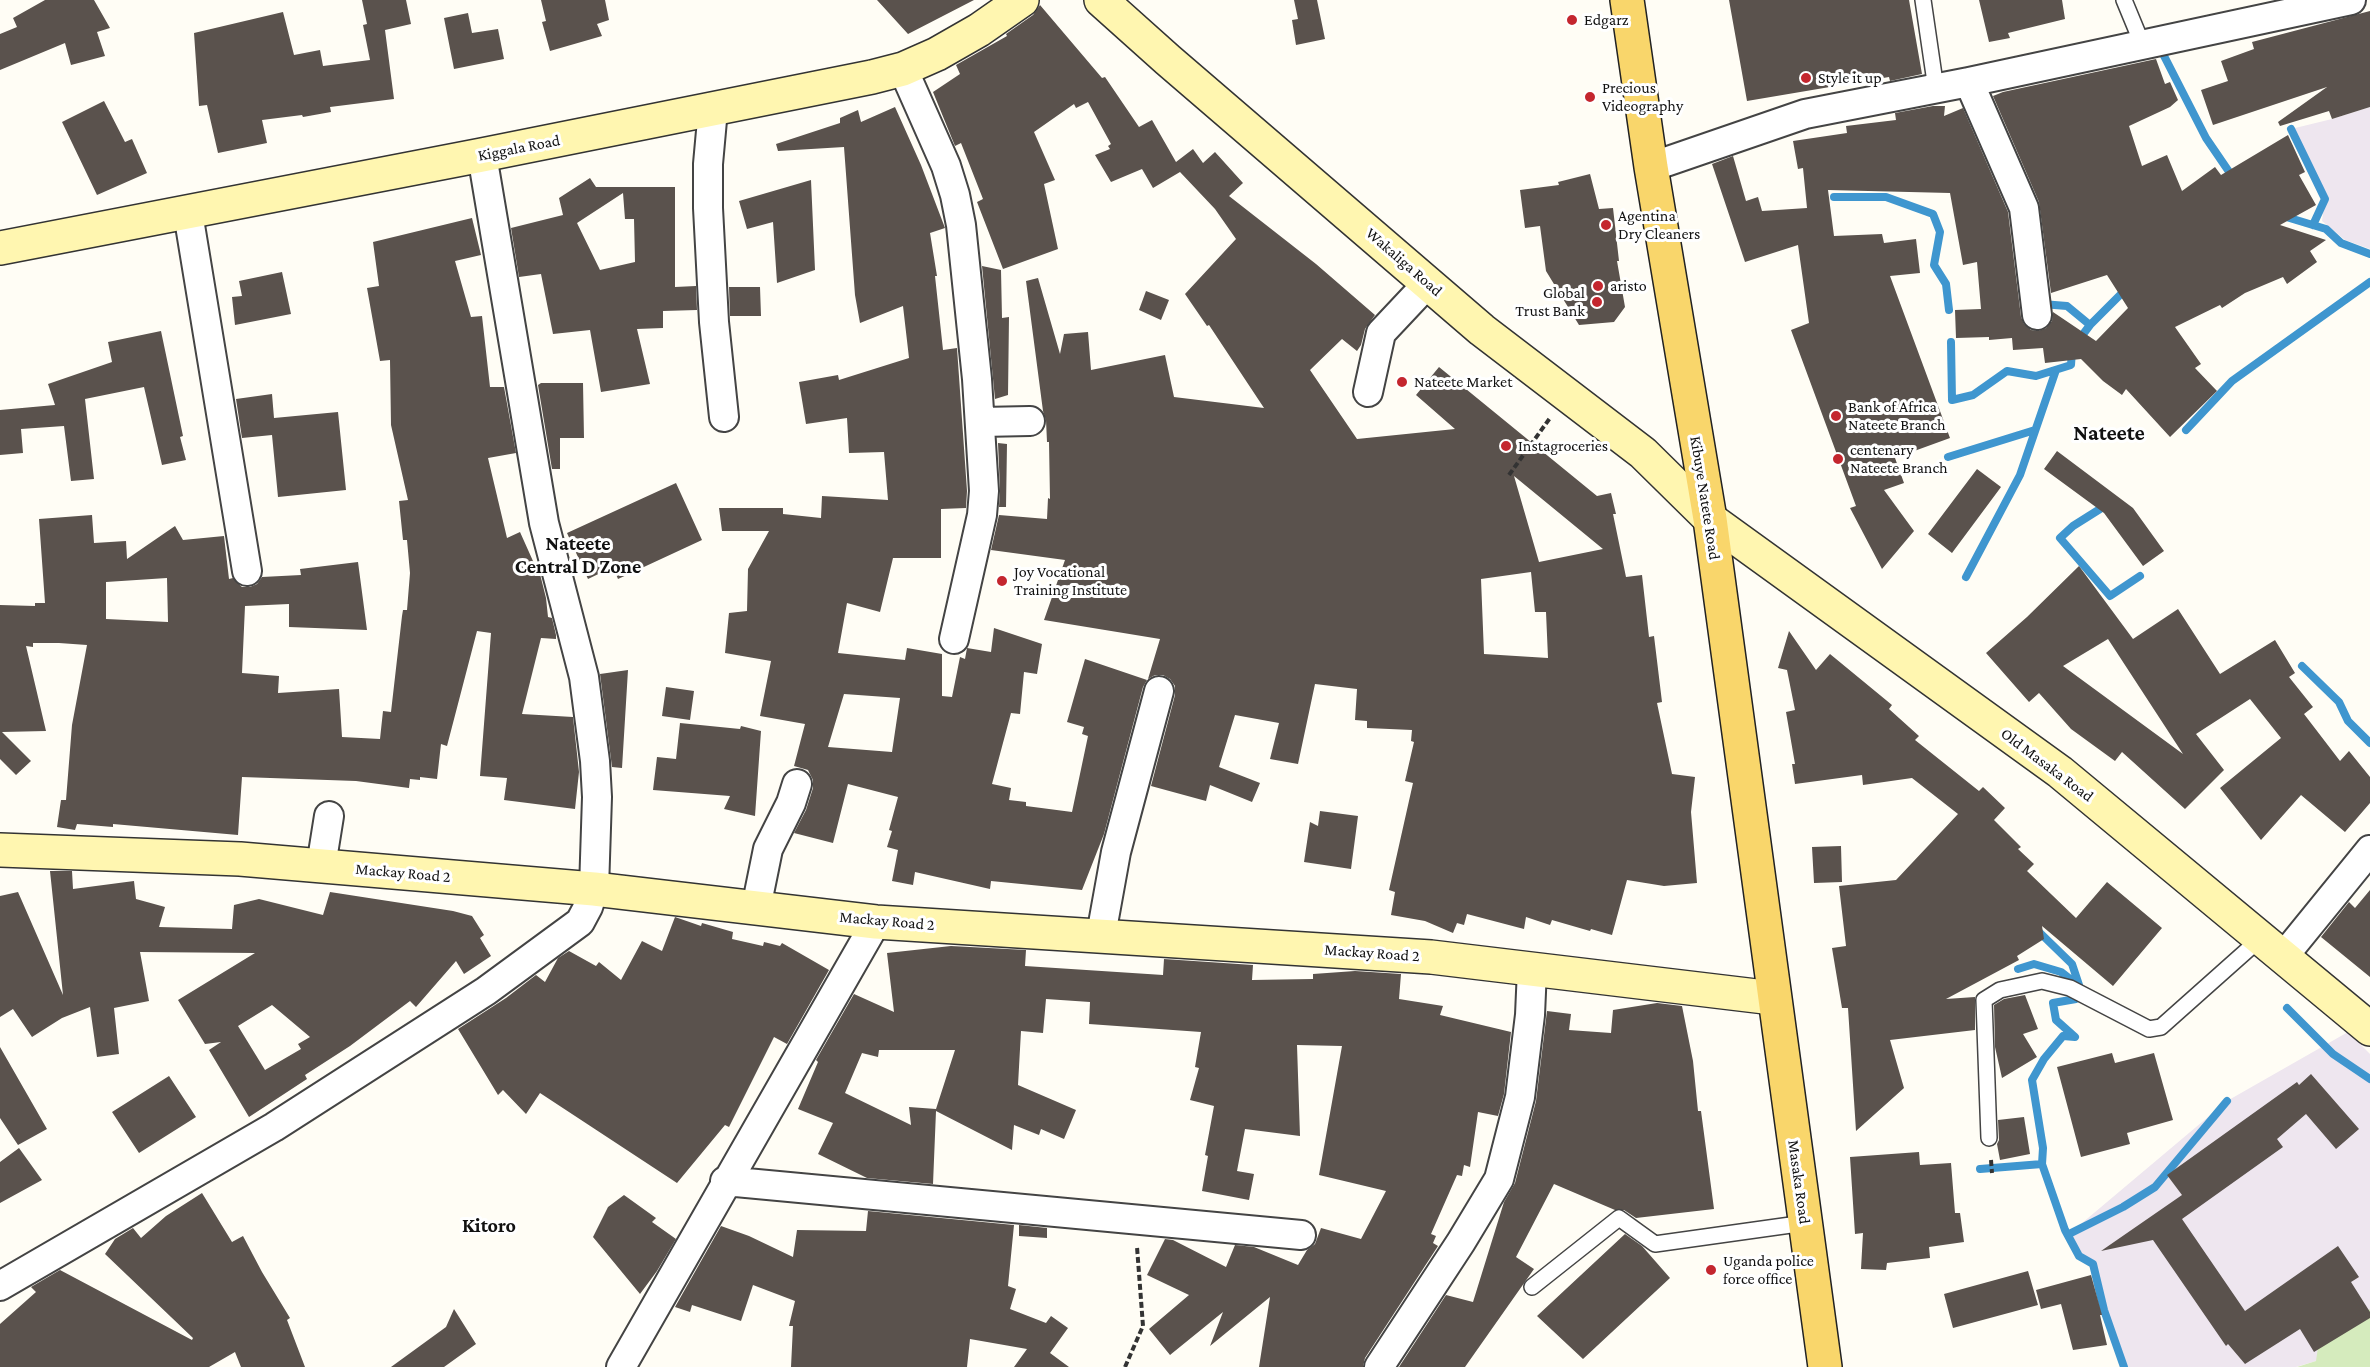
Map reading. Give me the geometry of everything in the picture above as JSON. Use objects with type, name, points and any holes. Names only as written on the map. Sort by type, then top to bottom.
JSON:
[{"type":"main road","name":"Kibuye Natete Road","points":[[1627,0],[1651,167],[1710,519],[1773,998]]},
{"type":"main road","name":"Masaka Road","points":[[1773,998],[1825,1367]]},
{"type":"street","name":"Kiggala Road","points":[[0,249],[713,109],[903,69],[937,54],[979,30],[1022,0]]},
{"type":"street","name":"Wakaliga Road","points":[[1101,0],[1482,330],[1643,453],[1710,519]]},
{"type":"street","points":[[1651,167],[1805,114],[2143,46],[2351,0]]},
{"type":"street","points":[[903,69],[946,166],[955,195],[961,225],[981,422],[984,491],[982,515],[954,639]]},
{"type":"street","points":[[1969,82],[2024,208],[2037,315]]},
{"type":"street","points":[[713,109],[708,164],[708,208],[714,322],[724,417]]},
{"type":"street","points":[[0,1286],[274,1127],[486,991],[580,922],[588,907],[594,889],[597,797],[595,761],[584,677],[544,523],[482,155]]},
{"type":"street","points":[[188,213],[247,571]]},
{"type":"street","points":[[1368,392],[1381,333],[1428,283]]},
{"type":"street","points":[[981,422],[1030,421]]},
{"type":"street","name":"Old Masaka Road","points":[[1710,519],[2060,772],[2370,1029]]},
{"type":"street","points":[[1101,935],[1116,852],[1159,691]]},
{"type":"street","points":[[756,908],[768,849],[791,803],[797,784]]},
{"type":"street","points":[[321,866],[329,816]]},
{"type":"street","name":"Mackay Road 2","points":[[0,850],[228,858],[594,889],[876,922],[1431,957],[1773,998]]},
{"type":"street","points":[[2272,947],[2370,850]]},
{"type":"street","points":[[621,1367],[725,1181],[876,922]]},
{"type":"street","points":[[1379,1367],[1461,1242],[1499,1179],[1520,1097],[1530,1015],[1532,969]]},
{"type":"street","points":[[725,1181],[1301,1235]]},
{"type":"lane","points":[[1923,0],[1936,89]]},
{"type":"lane","points":[[2124,0],[2143,46]]},
{"type":"lane","points":[[1989,1138],[1984,1000],[2000,990],[2042,981],[2070,988],[2149,1029],[2161,1027],[2272,947]]},
{"type":"lane","points":[[1532,1287],[1619,1218],[1655,1244],[1805,1223]]},
{"type":"path","points":[[1509,475],[1567,395]]},
{"type":"path","points":[[1991,1160],[1992,1173]]},
{"type":"path","points":[[1125,1367],[1143,1326],[1142,1292],[1133,1219]]},
{"type":"shaded area","points":[[2370,107],[2370,249],[2345,240],[2322,221],[2325,198],[2291,129]]},
{"type":"shaded area","points":[[2348,1032],[2370,1054],[2370,1333],[2316,1361],[2296,1367],[2124,1367],[2104,1310],[2093,1264],[2079,1256],[2069,1234],[2227,1101]]},
{"type":"green space","points":[[2370,1309],[2370,1367],[2297,1367],[2316,1361],[2319,1340]]},
{"type":"building","points":[[45,0],[94,0],[110,28],[97,32],[105,56],[71,65],[65,43],[0,70],[0,34],[17,27],[13,18]]},
{"type":"building","points":[[362,0],[406,0],[411,24],[385,30],[394,99],[330,107],[331,112],[303,117],[302,115],[262,120],[267,143],[218,153],[207,105],[199,106],[194,33],[283,12],[294,55],[320,50],[323,66],[370,60],[363,25],[367,24]]},
{"type":"building","points":[[541,0],[605,0],[609,20],[597,24],[602,36],[550,51],[542,22],[546,21]]},
{"type":"building","points":[[877,0],[974,0],[908,34]]},
{"type":"building","points":[[1294,0],[1317,0],[1325,39],[1296,45],[1292,20],[1298,19]]},
{"type":"building","points":[[1729,0],[1909,0],[1922,74],[1890,81],[1889,77],[1747,101]]},
{"type":"building","points":[[1979,0],[2062,0],[2065,19],[2008,33],[2010,38],[1989,42]]},
{"type":"building","points":[[1040,5],[1102,78],[1105,77],[1139,127],[1152,120],[1176,162],[1193,149],[1203,163],[1215,152],[1243,183],[1229,196],[1316,264],[1375,315],[1365,329],[1357,351],[1342,339],[1310,370],[1357,439],[1455,429],[1416,395],[1439,367],[1597,496],[1611,493],[1626,577],[1642,575],[1649,637],[1654,636],[1662,702],[1657,703],[1672,774],[1695,777],[1691,812],[1697,883],[1664,886],[1627,880],[1612,935],[1552,920],[1550,925],[1526,917],[1524,929],[1467,914],[1464,925],[1457,923],[1453,933],[1425,921],[1391,915],[1395,892],[1389,890],[1413,783],[1405,781],[1414,742],[1411,741],[1412,730],[1367,728],[1367,721],[1355,720],[1357,689],[1315,684],[1298,764],[1270,759],[1279,723],[1235,715],[1219,767],[1260,783],[1252,802],[1210,785],[1206,801],[1151,786],[1175,695],[1175,686],[1170,679],[1163,675],[1155,675],[1148,679],[1160,639],[1044,620],[1065,560],[991,550],[999,515],[1047,519],[1048,498],[1050,499],[1049,442],[1047,442],[1046,420],[1026,281],[1038,278],[1060,354],[1064,334],[1088,332],[1091,370],[1165,355],[1174,397],[1264,408],[1209,325],[1207,326],[1185,294],[1236,239],[1215,209],[1180,172],[1153,188],[1142,169],[1111,182],[1095,155],[1110,149],[1108,146],[1111,144],[1088,102],[1076,108],[1074,104],[1034,132],[1055,180],[1044,184],[1058,249],[1003,269],[977,202],[983,199],[961,143],[955,146],[933,92],[960,74],[956,65],[1007,36],[1006,34],[1033,15]],"holes":[[[1514,476],[1603,549],[1539,562]],[[1531,572],[1535,612],[1546,612],[1548,658],[1484,654],[1481,579]]]},
{"type":"building","points":[[2370,11],[2370,107],[2332,119],[2329,111],[2280,126],[2278,122],[2327,87],[2213,125],[2201,90],[2228,81],[2221,61],[2254,49],[2252,42]]},
{"type":"building","points":[[468,13],[472,33],[498,29],[504,59],[454,69],[444,18]]},
{"type":"building","points":[[2156,59],[2165,84],[2170,82],[2178,100],[2170,107],[2129,126],[2142,166],[2167,155],[2182,191],[2215,167],[2221,175],[2288,135],[2305,172],[2299,175],[2316,205],[2280,225],[2326,240],[2310,251],[2317,262],[2287,284],[2283,277],[2245,293],[2222,308],[2220,305],[2175,327],[2201,364],[2195,368],[2217,391],[2170,437],[2126,389],[2122,395],[2103,381],[2081,359],[2045,363],[2043,348],[2013,350],[2012,338],[1989,340],[1989,337],[1956,338],[1955,310],[1981,309],[1977,262],[1963,265],[1950,193],[1828,190],[1834,236],[1882,234],[1884,243],[1916,239],[1920,273],[1890,276],[1950,438],[1895,458],[1904,483],[1884,490],[1914,531],[1882,569],[1850,508],[1856,506],[1791,330],[1809,323],[1798,245],[1745,262],[1712,164],[1733,156],[1746,201],[1758,197],[1762,211],[1807,208],[1803,168],[1798,169],[1793,141],[1847,133],[1846,126],[1896,120],[1895,113],[1945,106],[1944,116],[1963,108],[2008,212],[2021,317],[2024,324],[2031,330],[2038,331],[2046,328],[2052,321],[2053,312],[2096,341],[2128,308],[2107,275],[2051,293],[2039,202],[1993,96]]},
{"type":"building","points":[[104,101],[125,142],[132,139],[147,173],[97,195],[62,122]]},
{"type":"building","points":[[895,107],[921,165],[945,228],[930,233],[937,276],[935,276],[943,350],[957,348],[967,491],[966,508],[941,509],[941,558],[893,558],[880,612],[847,603],[838,653],[905,660],[907,648],[942,654],[942,696],[952,697],[960,657],[965,659],[967,648],[991,652],[994,628],[1042,644],[1037,674],[1024,672],[1020,714],[1011,713],[992,784],[1011,788],[1009,800],[1026,802],[1026,806],[1072,812],[1088,736],[1082,734],[1084,727],[1067,722],[1085,659],[1147,680],[1143,687],[1104,834],[1082,890],[991,881],[990,889],[915,872],[913,885],[892,881],[898,850],[887,847],[898,797],[848,784],[833,843],[794,833],[806,810],[813,788],[813,780],[808,770],[794,766],[805,724],[760,716],[771,661],[725,653],[729,613],[747,611],[748,569],[769,531],[722,531],[719,508],[783,508],[783,514],[821,518],[822,496],[888,500],[884,452],[849,453],[847,418],[806,424],[799,382],[838,375],[839,380],[909,358],[903,306],[860,323],[855,295],[844,147],[778,151],[776,144],[840,123],[840,118],[858,110],[861,122]],"holes":[[[844,694],[900,698],[892,752],[828,747]]]},
{"type":"building","points":[[1590,174],[1599,209],[1613,208],[1619,261],[1617,261],[1625,307],[1614,322],[1579,325],[1546,271],[1540,226],[1525,228],[1520,190],[1559,185],[1558,182]]},
{"type":"building","points":[[590,178],[596,187],[675,187],[675,287],[696,286],[697,310],[663,311],[663,328],[637,329],[650,384],[601,392],[590,330],[553,334],[541,274],[519,277],[511,228],[563,215],[559,198]],"holes":[[[623,193],[625,219],[634,219],[635,262],[600,270],[577,223]]]},
{"type":"building","points":[[811,180],[815,270],[777,283],[773,222],[747,229],[739,201]]},
{"type":"building","points":[[472,218],[481,255],[455,261],[471,317],[482,316],[490,387],[504,387],[516,453],[488,458],[507,538],[520,532],[539,570],[548,617],[552,618],[556,635],[556,639],[541,638],[522,714],[573,717],[579,772],[575,809],[504,800],[507,778],[480,776],[491,633],[477,631],[447,746],[441,744],[437,779],[420,777],[420,780],[410,779],[409,788],[356,781],[242,777],[238,835],[113,824],[113,827],[77,824],[75,830],[57,827],[61,800],[66,800],[72,725],[87,645],[33,643],[33,647],[26,646],[46,731],[2,732],[31,761],[16,775],[0,759],[0,605],[35,606],[35,603],[45,603],[39,519],[92,515],[94,543],[126,541],[127,559],[175,526],[183,540],[224,536],[229,579],[233,578],[242,587],[257,584],[262,577],[301,575],[300,569],[358,562],[367,630],[289,627],[289,604],[245,606],[242,673],[279,676],[278,693],[339,689],[342,737],[380,739],[383,711],[391,712],[402,616],[403,610],[407,610],[410,573],[407,540],[403,540],[399,501],[408,500],[391,425],[390,360],[380,361],[367,288],[379,286],[373,242]],"holes":[[[167,578],[168,622],[106,619],[106,582]]]},
{"type":"building","points":[[982,266],[1001,270],[1002,318],[1009,317],[1008,395],[995,399]]},
{"type":"building","points":[[282,272],[291,314],[235,325],[232,297],[242,296],[239,281]]},
{"type":"building","points":[[729,287],[760,287],[761,316],[730,316]]},
{"type":"building","points":[[1146,291],[1169,300],[1161,320],[1139,310]]},
{"type":"building","points":[[161,331],[186,460],[162,465],[144,387],[85,399],[94,479],[71,481],[64,426],[21,429],[23,453],[0,455],[0,410],[55,405],[48,384],[112,362],[108,342]]},
{"type":"building","points":[[541,383],[583,383],[584,438],[560,438],[560,469],[552,469],[538,385]]},
{"type":"building","points":[[272,394],[274,418],[338,412],[346,490],[278,497],[272,435],[242,438],[236,399]]},
{"type":"building","points":[[998,443],[1007,444],[1006,507],[999,507]]},
{"type":"building","points":[[2057,451],[2133,508],[2164,551],[2143,566],[2104,513],[2044,469]]},
{"type":"building","points":[[1977,469],[2001,487],[1952,553],[1928,534]]},
{"type":"building","points":[[676,483],[702,540],[618,579],[613,567],[588,579],[567,533]]},
{"type":"building","points":[[2079,566],[2133,639],[2178,609],[2220,674],[2275,640],[2295,673],[2289,677],[2313,707],[2304,714],[2340,761],[2349,751],[2370,777],[2370,803],[2345,832],[2301,795],[2261,840],[2220,788],[2281,738],[2250,699],[2196,734],[2224,770],[2185,809],[2122,752],[2115,761],[2071,729],[2039,693],[2029,702],[1986,653]],"holes":[[[2108,639],[2183,754],[2063,666]]]},
{"type":"building","points":[[1789,631],[1816,670],[1830,654],[1892,705],[1889,709],[1919,736],[1915,740],[1979,791],[1983,787],[2005,808],[1994,820],[2021,847],[2018,849],[2034,864],[2027,871],[2076,918],[2107,882],[2162,928],[2113,986],[2042,926],[2044,939],[2017,956],[2019,960],[1946,999],[1975,997],[1975,1030],[1890,1040],[1904,1088],[1856,1131],[1848,1008],[1842,1008],[1832,948],[1846,946],[1839,886],[1896,880],[1958,814],[1912,778],[1863,785],[1862,775],[1795,784],[1792,764],[1795,764],[1786,712],[1795,710],[1787,670],[1778,668]]},
{"type":"building","points":[[628,670],[622,768],[612,767],[600,674]]},
{"type":"building","points":[[666,687],[694,691],[690,720],[662,716]]},
{"type":"building","points":[[680,723],[740,729],[741,726],[761,731],[755,816],[724,809],[730,796],[653,790],[657,757],[676,759]]},
{"type":"building","points":[[1320,811],[1358,816],[1351,869],[1304,862],[1310,822],[1318,826]]},
{"type":"building","points":[[1841,846],[1842,882],[1814,883],[1812,847]]},
{"type":"building","points":[[50,871],[72,871],[73,889],[134,881],[136,899],[165,907],[159,927],[232,929],[234,905],[259,899],[323,915],[330,892],[453,911],[472,916],[484,935],[480,938],[491,956],[464,974],[456,961],[416,1007],[410,1001],[350,1046],[305,1075],[307,1079],[249,1117],[209,1050],[221,1042],[205,1044],[178,1000],[255,953],[140,952],[149,1001],[114,1008],[119,1054],[97,1057],[90,1007],[62,1018],[32,1037],[13,1009],[0,1017],[0,896],[18,892],[63,995]],"holes":[[[272,1005],[310,1037],[298,1044],[301,1049],[265,1070],[238,1026]]]},
{"type":"building","points":[[2370,890],[2370,977],[2321,937],[2349,902],[2355,908]]},
{"type":"building","points":[[675,917],[701,926],[702,923],[733,932],[732,939],[763,946],[764,942],[780,946],[782,943],[829,970],[787,1044],[774,1037],[729,1127],[725,1125],[677,1183],[540,1093],[526,1114],[503,1090],[498,1095],[458,1029],[506,998],[536,975],[545,982],[558,958],[569,951],[596,966],[599,962],[621,980],[642,941],[662,951]]},
{"type":"building","points":[[951,946],[1026,950],[1025,966],[1163,975],[1164,959],[1253,965],[1252,980],[1313,979],[1313,974],[1355,971],[1401,974],[1399,999],[1443,1006],[1440,1015],[1511,1032],[1504,1094],[1498,1116],[1478,1112],[1470,1167],[1464,1165],[1462,1176],[1457,1175],[1431,1234],[1436,1236],[1433,1243],[1438,1246],[1365,1358],[1363,1367],[1259,1367],[1270,1297],[1210,1346],[1223,1312],[1170,1355],[1149,1329],[1189,1295],[1147,1275],[1165,1239],[1173,1240],[1226,1267],[1235,1245],[1254,1247],[1298,1265],[1307,1250],[1315,1244],[1321,1228],[1361,1239],[1386,1191],[1319,1175],[1342,1046],[1297,1045],[1300,1136],[1245,1129],[1237,1171],[1254,1174],[1249,1200],[1202,1191],[1208,1156],[1205,1155],[1214,1106],[1190,1100],[1199,1068],[1195,1067],[1201,1032],[1089,1024],[1090,1002],[1046,999],[1043,1033],[1021,1031],[1018,1085],[1076,1110],[1064,1139],[1041,1129],[1039,1135],[1014,1125],[1012,1150],[936,1111],[933,1184],[867,1178],[818,1154],[833,1123],[798,1109],[818,1062],[816,1060],[854,994],[894,1012],[887,953]],"holes":[[[879,1050],[955,1050],[936,1109],[909,1107],[911,1125],[845,1093],[862,1053],[878,1057]]]},
{"type":"building","points":[[2025,995],[2038,1029],[2023,1034],[2037,1057],[2002,1078],[1995,1047],[1994,1005],[2004,999]]},
{"type":"building","points":[[1657,1003],[1682,1006],[1693,1061],[1698,1111],[1701,1111],[1714,1209],[1636,1218],[1624,1210],[1615,1210],[1554,1184],[1516,1257],[1534,1269],[1465,1367],[1399,1367],[1446,1295],[1473,1302],[1504,1202],[1515,1183],[1536,1101],[1547,1011],[1571,1014],[1569,1030],[1611,1033],[1613,1010]]},
{"type":"building","points":[[0,1047],[47,1129],[18,1145],[0,1118]]},
{"type":"building","points":[[2112,1053],[2115,1063],[2154,1053],[2173,1120],[2127,1133],[2130,1144],[2081,1157],[2057,1067]]},
{"type":"building","points":[[2311,1074],[2359,1129],[2336,1149],[2306,1114],[2277,1139],[2283,1147],[2182,1219],[2245,1311],[2338,1246],[2359,1277],[2351,1282],[2370,1312],[2370,1318],[2314,1352],[2300,1329],[2245,1364],[2228,1344],[2226,1346],[2153,1240],[2101,1251],[2182,1195],[2167,1175],[2297,1082],[2299,1085]]},
{"type":"building","points":[[169,1076],[196,1117],[139,1153],[112,1112]]},
{"type":"building","points":[[2024,1117],[2030,1154],[2000,1160],[1997,1144],[1999,1140],[1998,1120]]},
{"type":"building","points":[[19,1148],[42,1180],[0,1203],[0,1162]]},
{"type":"building","points":[[1919,1152],[1920,1165],[1951,1163],[1955,1213],[1960,1213],[1964,1242],[1929,1247],[1930,1258],[1887,1263],[1886,1270],[1861,1269],[1863,1233],[1855,1234],[1850,1157]]},
{"type":"building","points":[[202,1193],[232,1242],[243,1236],[290,1318],[287,1320],[305,1367],[241,1367],[235,1352],[209,1367],[0,1367],[0,1324],[36,1292],[31,1287],[60,1270],[192,1340],[193,1338],[105,1254],[115,1239],[133,1228],[141,1238],[166,1216]]},
{"type":"building","points":[[624,1195],[656,1218],[652,1222],[676,1239],[640,1294],[593,1237],[608,1207]]},
{"type":"building","points":[[868,1211],[1014,1225],[1008,1286],[1016,1289],[1010,1309],[1046,1323],[1051,1316],[1068,1328],[1050,1353],[1069,1367],[1014,1367],[1027,1349],[970,1339],[967,1367],[791,1367],[793,1326],[789,1326],[795,1301],[753,1285],[741,1321],[692,1305],[690,1312],[675,1307],[721,1226],[749,1236],[793,1257],[797,1230],[866,1231]]},
{"type":"building","points":[[1019,1225],[1047,1228],[1047,1238],[1019,1236]]},
{"type":"building","points":[[1625,1234],[1642,1246],[1670,1278],[1583,1359],[1537,1316]]},
{"type":"building","points":[[2028,1271],[2038,1305],[1953,1328],[1944,1294]]},
{"type":"building","points":[[2091,1275],[2102,1315],[2100,1315],[2107,1345],[2073,1350],[2061,1304],[2041,1309],[2036,1290]]},
{"type":"building","points":[[454,1309],[476,1344],[444,1367],[391,1367],[446,1327]]},
{"type":"waterway","points":[[2161,50],[2206,138],[2234,179]]},
{"type":"waterway","points":[[2291,129],[2325,199],[2313,225]]},
{"type":"waterway","points":[[1834,197],[1886,197],[1933,214],[1940,232],[1934,265],[1946,284],[1949,310]]},
{"type":"waterway","points":[[2283,216],[2326,229],[2341,243],[2370,254]]},
{"type":"waterway","points":[[2186,430],[2232,381],[2370,282]]},
{"type":"waterway","points":[[2078,341],[2090,325],[2127,288]]},
{"type":"waterway","points":[[2042,304],[2067,306],[2090,325]]},
{"type":"waterway","points":[[1951,342],[1952,400],[1973,395],[2007,371],[2036,376],[2071,365],[2072,351]]},
{"type":"waterway","points":[[1966,577],[2020,475],[2056,370]]},
{"type":"waterway","points":[[1948,457],[2035,430]]},
{"type":"waterway","points":[[2100,509],[2073,526],[2060,538],[2110,596],[2140,576]]},
{"type":"waterway","points":[[2302,666],[2339,702],[2348,721],[2370,743]]},
{"type":"waterway","points":[[2036,929],[2072,964],[2079,985]]},
{"type":"waterway","points":[[2018,969],[2034,964],[2061,972],[2079,986],[2076,999],[2053,1003],[2056,1020],[2075,1037],[2063,1036],[2044,1059],[2032,1080],[2043,1148],[2042,1164]]},
{"type":"waterway","points":[[2287,1008],[2333,1054],[2370,1079]]},
{"type":"waterway","points":[[2069,1234],[2123,1207],[2155,1187],[2227,1101]]},
{"type":"waterway","points":[[1980,1169],[2042,1164],[2065,1230],[2079,1256],[2093,1264],[2104,1310],[2124,1367]]},
{"type":"place","name":"Edgarz","points":[[1572,20]]},
{"type":"place","name":"Style it up","points":[[1806,78]]},
{"type":"place","name":"Precious Videography","points":[[1590,97]]},
{"type":"place","name":"Agentina Dry Cleaners","points":[[1606,225]]},
{"type":"place","name":"aristo","points":[[1598,286]]},
{"type":"place","name":"Global Trust Bank","points":[[1597,302]]},
{"type":"place","name":"Nateete Market","points":[[1402,382]]},
{"type":"place","name":"Bank of Africa Nateete Branch","points":[[1836,416]]},
{"type":"place","name":"Instagroceries","points":[[1506,446]]},
{"type":"place","name":"centenary Nateete Branch","points":[[1838,459]]},
{"type":"place","name":"Joy Vocational Training Institute","points":[[1002,581]]},
{"type":"place","name":"Uganda police force office","points":[[1711,1270]]},
{"type":"district","name":"Nateete","points":[[2109,433]]},
{"type":"district","name":"Nateete Central D Zone","points":[[578,556]]},
{"type":"district","name":"Kitoro","points":[[489,1226]]}]
